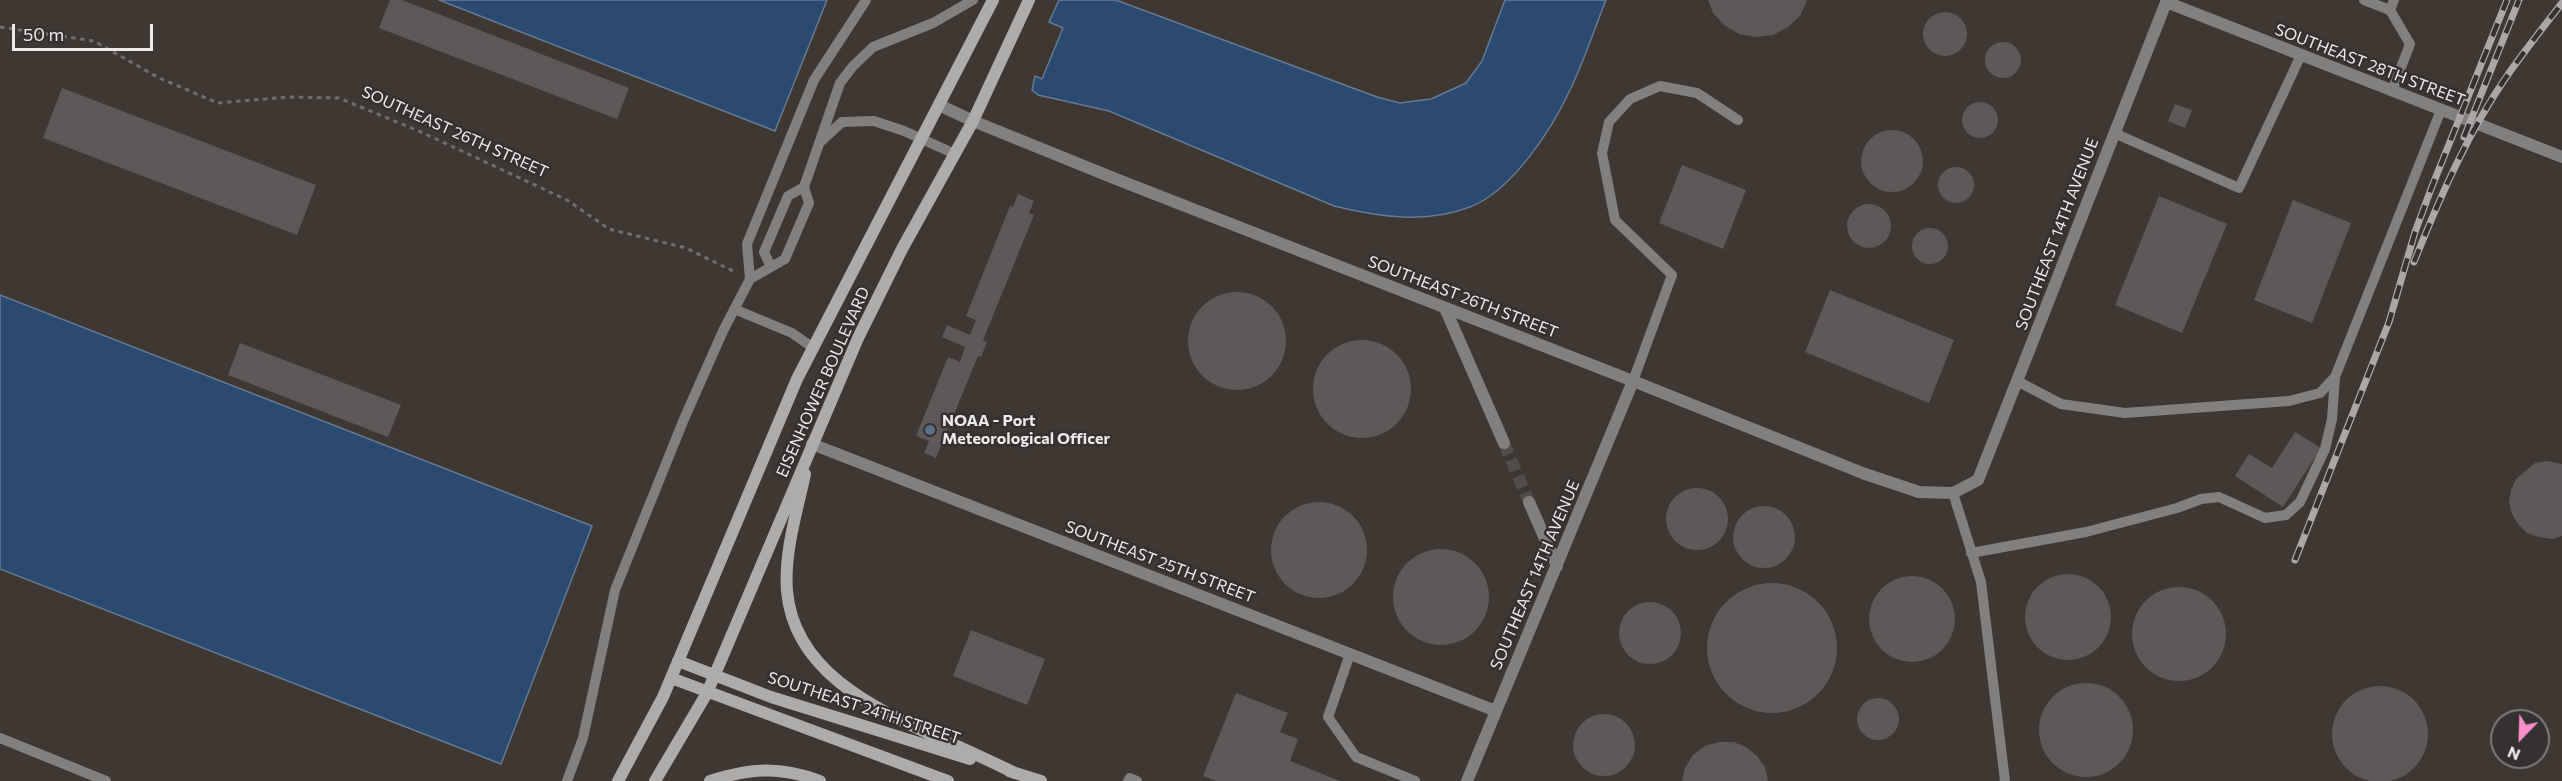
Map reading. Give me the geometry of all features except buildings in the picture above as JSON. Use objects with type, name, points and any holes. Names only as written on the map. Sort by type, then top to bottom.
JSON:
[{"type":"street","name":"EISENHOWER BOULEVARD","points":[[618,781],[671,678],[764,454],[812,347],[993,0]]},
{"type":"street","name":"EISENHOWER BOULEVARD","points":[[655,781],[707,693],[812,444],[882,289],[973,121],[1029,0]]},
{"type":"street","name":"SOUTHEAST 28TH STREET","points":[[2166,1],[2562,157]]},
{"type":"street","name":"SOUTHEAST 14TH AVENUE","points":[[1953,494],[1978,480],[2166,1]]},
{"type":"street","name":"SOUTHEAST 26TH STREET","points":[[939,105],[973,121],[1865,474],[1918,492],[1953,494]]},
{"type":"street","points":[[1445,308],[1504,443]]},
{"type":"street","name":"SOUTHEAST 14TH AVENUE","points":[[1467,781],[1634,381]]},
{"type":"street","points":[[812,444],[788,552],[787,592],[796,624],[809,651],[832,677],[855,695],[891,715],[1015,773]]},
{"type":"street","name":"SOUTHEAST 25TH STREET","points":[[812,444],[1496,711]]},
{"type":"street","points":[[1529,502],[1557,566]]},
{"type":"street","name":"SOUTHEAST 24TH STREET","points":[[678,661],[771,698],[1041,781]]},
{"type":"street","points":[[671,678],[948,781]]},
{"type":"street","points":[[710,781],[743,771],[773,770],[800,774],[820,781]]},
{"type":"lane","points":[[750,279],[747,244],[814,80],[866,0]]},
{"type":"lane","points":[[567,781],[583,738],[615,590],[684,419],[734,309],[750,279],[785,259],[809,203],[804,187],[840,83],[853,66],[873,47],[933,23],[973,0]]},
{"type":"lane","points":[[2364,0],[2392,5],[2410,44],[2392,91]]},
{"type":"lane","points":[[2114,133],[2239,188],[2301,55]]},
{"type":"lane","points":[[1634,381],[1672,275],[1615,220],[1602,153],[1609,122],[1630,99],[1660,86],[1697,93],[1738,120]]},
{"type":"lane","points":[[1971,553],[2086,532],[2177,508],[2201,499],[2219,497],[2265,518],[2286,515],[2300,502],[2325,449],[2332,419],[2335,377],[2441,110]]},
{"type":"lane","points":[[817,145],[842,122],[874,121],[955,154]]},
{"type":"lane","points":[[771,267],[764,252],[788,196],[804,187]]},
{"type":"lane","points":[[734,309],[792,333],[812,347]]},
{"type":"lane","points":[[2017,381],[2061,404],[2125,413],[2289,401],[2320,393],[2335,377]]},
{"type":"lane","points":[[1953,494],[1980,582],[2005,781]]},
{"type":"lane","points":[[1350,654],[1328,717],[1356,757],[1415,781]]},
{"type":"lane","points":[[0,738],[106,781]]},
{"type":"lane","points":[[1128,781],[1130,778],[1137,781]]},
{"type":"path","name":"SOUTHEAST 26TH STREET","points":[[0,27],[93,41],[159,78],[218,103],[289,98],[339,98],[421,132],[567,200],[609,229],[686,248],[750,279]]},
{"type":"shaded area","points":[[0,0],[439,0],[775,131],[827,0],[2562,0],[2562,781],[0,781],[0,569],[501,764],[592,527],[0,295]]},
{"type":"water","points":[[439,0],[827,0],[775,131]]},
{"type":"water","points":[[1059,0],[1116,0],[1377,97],[1400,103],[1431,99],[1466,83],[1482,61],[1505,0],[1606,0],[1580,68],[1562,106],[1542,140],[1515,173],[1486,199],[1470,207],[1437,216],[1402,217],[1334,206],[1109,111],[1038,95],[1032,90],[1035,76],[1042,79],[1063,28],[1049,22]]},
{"type":"water","points":[[0,295],[592,526],[501,764],[0,569]]},
{"type":"tunnel","points":[[1504,443],[1529,502]]},
{"type":"railway","points":[[2295,560],[2389,322],[2415,232],[2431,189],[2507,0]]},
{"type":"railway","points":[[2464,137],[2519,0]]},
{"type":"railway","points":[[2414,262],[2445,189],[2481,117],[2528,46],[2562,3]]},
{"type":"place","name":"NOAA - Port Meteorological Officer","points":[[930,430]]}]
